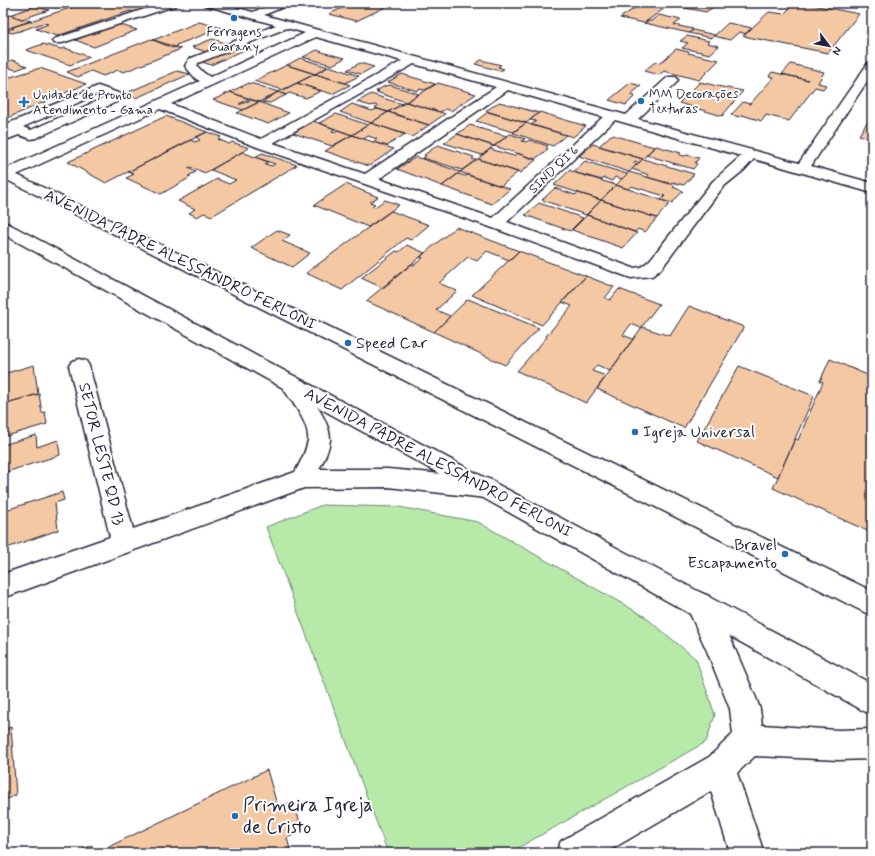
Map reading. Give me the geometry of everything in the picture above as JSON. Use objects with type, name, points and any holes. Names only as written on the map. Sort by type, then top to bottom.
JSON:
[{"type":"street","points":[[58,41],[174,3]]},
{"type":"street","points":[[208,3],[611,117],[872,188]]},
{"type":"street","points":[[254,16],[284,3]]},
{"type":"street","points":[[209,82],[194,70],[191,66],[193,61],[221,48],[242,42],[286,25]]},
{"type":"street","points":[[5,173],[315,33]]},
{"type":"street","points":[[262,144],[412,60]]},
{"type":"street","points":[[802,169],[872,65]]},
{"type":"street","points":[[628,121],[672,80]]},
{"type":"street","points":[[367,180],[505,87]]},
{"type":"street","points":[[3,137],[19,130],[31,135],[117,97],[98,90],[12,127],[19,130]]},
{"type":"street","points":[[160,104],[262,144],[496,224],[631,273],[646,272],[655,265],[718,184],[739,167],[750,155]]},
{"type":"street","name":"SIND QI 6","points":[[496,224],[611,117]]},
{"type":"street","name":"AVENIDA PADRE ALESSANDRO FERLONI","points":[[5,173],[872,604]]},
{"type":"street","name":"AVENIDA PADRE ALESSANDRO FERLONI","points":[[3,227],[486,488],[872,700]]},
{"type":"street","name":"SETOR LESTE QD 13","points":[[79,366],[124,542]]},
{"type":"street","points":[[289,382],[311,415],[319,438],[313,457],[303,479]]},
{"type":"street","points":[[3,586],[303,479],[388,478],[486,488]]},
{"type":"street","points":[[699,605],[719,645],[745,709],[749,740]]},
{"type":"street","points":[[573,853],[720,768],[749,740],[838,745],[872,744]]},
{"type":"street","points":[[720,768],[747,853]]},
{"type":"green space","points":[[322,505],[399,507],[478,522],[644,616],[696,659],[715,715],[706,742],[509,853],[388,853],[266,527]]},
{"type":"building","points":[[72,3],[56,8],[42,4]]},
{"type":"building","points":[[85,3],[162,4],[137,13],[130,11],[57,36],[36,29],[48,24],[43,23],[12,33],[6,31],[14,28],[12,27]]},
{"type":"building","points":[[353,3],[392,4],[356,21],[329,14]]},
{"type":"building","points":[[590,3],[619,3],[612,8]]},
{"type":"building","points":[[642,3],[672,3],[644,23],[620,18]]},
{"type":"building","points":[[684,3],[719,3],[706,12],[680,7]]},
{"type":"building","points":[[795,3],[803,3],[859,14],[828,53],[743,36],[769,12],[784,14]]},
{"type":"building","points":[[35,6],[49,10],[22,19],[10,15]]},
{"type":"building","points":[[10,15],[32,21],[3,30],[3,17]]},
{"type":"building","points":[[659,15],[681,20],[674,25],[693,29],[689,33],[644,23],[651,21]]},
{"type":"building","points":[[199,22],[222,28],[176,45],[177,46],[173,48],[153,40]]},
{"type":"building","points":[[728,23],[752,28],[746,34],[739,32],[730,40],[714,36]]},
{"type":"building","points":[[118,24],[137,30],[94,47],[75,40]]},
{"type":"building","points":[[693,30],[715,35],[711,38],[689,33]]},
{"type":"building","points":[[687,36],[709,41],[707,43],[719,46],[710,54],[682,48],[688,43],[680,41]]},
{"type":"building","points":[[151,39],[181,49],[124,72],[118,70],[103,76],[91,71],[78,77],[67,72]]},
{"type":"building","points":[[212,39],[226,43],[206,52],[192,47]]},
{"type":"building","points":[[43,44],[61,49],[65,48],[90,57],[70,65],[26,50]]},
{"type":"building","points":[[247,44],[253,46],[211,65],[202,62]]},
{"type":"building","points":[[676,49],[719,60],[699,80],[664,71],[659,75],[644,71],[655,62],[660,63]]},
{"type":"building","points":[[317,50],[345,58],[332,65],[303,57]]},
{"type":"building","points":[[300,58],[328,67],[315,74],[287,65]]},
{"type":"building","points":[[12,60],[27,66],[16,70],[3,66],[3,64]]},
{"type":"building","points":[[481,60],[501,65],[498,67],[504,69],[500,71],[475,64]]},
{"type":"building","points":[[360,63],[374,67],[361,74],[347,70]]},
{"type":"building","points":[[791,64],[824,72],[818,83],[826,85],[823,89],[815,87],[789,121],[766,115],[762,121],[742,115],[740,117],[731,115],[743,102],[750,104],[774,77],[769,76],[772,72],[808,80],[782,74]]},
{"type":"building","points":[[287,65],[315,74],[283,90],[254,81]]},
{"type":"building","points":[[329,66],[359,76],[345,83],[315,74]]},
{"type":"building","name":"Unidade de Pronto Atendimento - Gama","points":[[40,68],[86,84],[3,120],[3,73],[11,77]]},
{"type":"building","points":[[177,71],[190,74],[136,98],[124,94]]},
{"type":"building","points":[[315,74],[350,85],[332,94],[297,83]]},
{"type":"building","points":[[402,74],[435,84],[425,90],[419,89],[417,91],[388,82]]},
{"type":"building","points":[[700,82],[743,91],[722,116],[679,103]]},
{"type":"building","points":[[249,83],[278,92],[259,102],[230,92]]},
{"type":"building","points":[[297,83],[321,91],[306,98],[289,93],[286,95],[278,92]]},
{"type":"building","points":[[438,83],[476,94],[451,111],[446,109],[440,112],[406,102]]},
{"type":"building","points":[[630,83],[641,86],[630,95],[635,96],[626,105],[609,100]]},
{"type":"building","points":[[390,85],[419,94],[406,102],[376,92],[385,86]]},
{"type":"building","points":[[230,92],[249,99],[239,104],[251,100],[259,102],[243,110],[213,100]]},
{"type":"building","points":[[278,92],[286,95],[270,103],[262,102]]},
{"type":"building","points":[[371,94],[403,104],[388,112],[375,108],[378,106],[371,106],[357,102]]},
{"type":"building","points":[[259,102],[289,113],[268,124],[237,113]]},
{"type":"building","points":[[406,102],[445,114],[429,125],[388,112]]},
{"type":"building","points":[[499,102],[539,113],[526,123],[486,111]]},
{"type":"building","points":[[352,104],[372,111],[377,109],[388,112],[371,123],[340,112]]},
{"type":"building","points":[[388,112],[429,125],[412,137],[371,123]]},
{"type":"building","points":[[488,112],[526,123],[513,132],[476,121]]},
{"type":"building","points":[[540,112],[586,126],[573,137],[531,125],[536,121],[530,120]]},
{"type":"building","points":[[336,114],[368,125],[352,135],[319,123]]},
{"type":"building","points":[[166,116],[207,132],[106,183],[68,162]]},
{"type":"building","points":[[872,116],[872,139],[859,135]]},
{"type":"building","points":[[313,121],[335,129],[332,131],[335,132],[338,130],[352,135],[332,146],[293,133]]},
{"type":"building","points":[[371,123],[405,134],[387,146],[373,142],[377,139],[368,136],[364,139],[352,135]]},
{"type":"building","points":[[526,123],[566,135],[553,146],[513,133]]},
{"type":"building","points":[[470,125],[507,136],[494,146],[457,134]]},
{"type":"building","points":[[207,132],[221,137],[218,139],[229,144],[232,142],[249,148],[205,173],[190,167],[188,168],[196,172],[188,176],[191,177],[161,194],[126,178],[134,174],[128,172],[190,140],[195,142],[200,140],[196,137]]},
{"type":"building","points":[[457,134],[494,146],[482,155],[444,143]]},
{"type":"building","points":[[510,134],[525,139],[522,141],[526,142],[529,140],[548,146],[546,148],[548,149],[535,159],[494,146]]},
{"type":"building","points":[[352,135],[394,149],[369,166],[325,151]]},
{"type":"building","points":[[611,135],[654,147],[643,159],[599,146]]},
{"type":"building","points":[[593,144],[643,159],[639,163],[635,161],[633,163],[637,164],[629,172],[579,156]]},
{"type":"building","points":[[438,145],[474,157],[472,159],[476,160],[462,170],[423,158],[426,156],[424,155]]},
{"type":"building","points":[[656,146],[681,153],[679,155],[699,158],[695,163],[697,164],[693,169],[646,155]]},
{"type":"building","points":[[490,149],[514,156],[517,153],[536,160],[520,173],[478,159]]},
{"type":"building","points":[[242,152],[255,157],[262,153],[297,165],[212,216],[204,213],[197,217],[189,213],[195,209],[178,201],[217,179],[229,184],[236,180],[211,170]],"holes":[[[255,157],[275,164],[272,166],[265,164],[268,162]]]},
{"type":"building","points":[[416,157],[460,172],[442,186],[397,169]]},
{"type":"building","points":[[478,159],[518,172],[501,186],[460,172]]},
{"type":"building","points":[[643,159],[694,174],[684,185],[672,182],[670,184],[647,177],[649,175],[632,169]]},
{"type":"building","points":[[585,161],[627,174],[622,179],[615,177],[612,181],[604,178],[602,180],[573,172]]},
{"type":"building","points":[[570,170],[616,185],[601,200],[554,185]]},
{"type":"building","points":[[629,172],[675,185],[673,187],[683,191],[672,203],[661,200],[665,196],[631,186],[628,189],[616,185]]},
{"type":"building","points":[[458,174],[465,176],[467,175],[510,189],[492,204],[442,186]]},
{"type":"building","points":[[346,184],[378,197],[370,202],[375,204],[372,206],[375,207],[385,200],[399,205],[368,227],[314,205]]},
{"type":"building","points":[[616,185],[670,203],[657,218],[601,200]]},
{"type":"building","points":[[555,188],[575,195],[578,193],[601,200],[586,215],[542,200]]},
{"type":"building","points":[[601,200],[657,218],[645,232],[638,229],[635,232],[587,215]]},
{"type":"building","points":[[539,203],[583,218],[570,231],[525,215]]},
{"type":"building","points":[[391,211],[429,225],[411,240],[406,238],[342,290],[306,273]]},
{"type":"building","points":[[587,215],[637,233],[623,248],[572,230]]},
{"type":"building","points":[[456,227],[519,251],[509,260],[487,251],[477,261],[468,257],[439,283],[457,291],[436,310],[450,316],[434,332],[366,301],[411,264],[414,265],[423,258],[420,257]]},
{"type":"building","points":[[277,230],[290,235],[282,241],[310,253],[292,267],[251,248]]},
{"type":"building","points":[[407,245],[425,253],[383,288],[361,278],[396,251],[399,252]]},
{"type":"building","points":[[519,251],[586,276],[542,325],[472,295]]},
{"type":"building","points":[[586,276],[614,287],[605,298],[610,300],[619,289],[659,304],[641,328],[631,324],[623,335],[633,339],[610,371],[597,365],[592,371],[606,376],[586,403],[517,371],[572,306],[562,302]]},
{"type":"building","points":[[468,299],[539,328],[505,365],[434,332]]},
{"type":"building","points":[[689,306],[744,327],[684,428],[597,389],[642,327],[670,336]]},
{"type":"building","points":[[830,359],[872,377],[872,533],[773,488],[795,439],[798,440],[823,382],[820,381]]},
{"type":"building","points":[[34,365],[38,394],[3,404],[3,374]]},
{"type":"building","points":[[739,366],[814,396],[778,477],[697,441]]},
{"type":"building","points":[[39,394],[42,413],[45,412],[47,424],[3,437],[3,404]]},
{"type":"building","points":[[36,435],[37,447],[58,440],[60,455],[3,473],[3,445]]},
{"type":"building","points":[[6,477],[7,498],[3,499],[3,478]]},
{"type":"building","points":[[62,492],[64,500],[55,503],[58,530],[4,549],[5,553],[3,553],[3,511]]},
{"type":"building","points":[[11,727],[16,795],[3,801],[3,730]]},
{"type":"building","name":"Primeira Igreja de Cristo","points":[[267,770],[278,808],[291,802],[293,810],[296,809],[300,823],[298,824],[300,832],[287,838],[291,853],[96,853]]},
{"type":"building","points":[[3,807],[7,853],[3,853]]},
{"type":"building","points":[[92,845],[93,853],[76,853]]},
{"type":"place","name":"Ferragens Guarany","points":[[234,18]]},
{"type":"place","name":"MM Decorações Texturas","points":[[641,101]]},
{"type":"place","name":"Unidade de Pronto Atendimento - Gama","points":[[24,102]]},
{"type":"place","name":"Speed Car","points":[[348,343]]},
{"type":"place","name":"Igreja Universal","points":[[635,432]]},
{"type":"place","name":"Bravel Escapamento","points":[[785,554]]},
{"type":"place","name":"Primeira Igreja de Cristo","points":[[235,816]]}]
